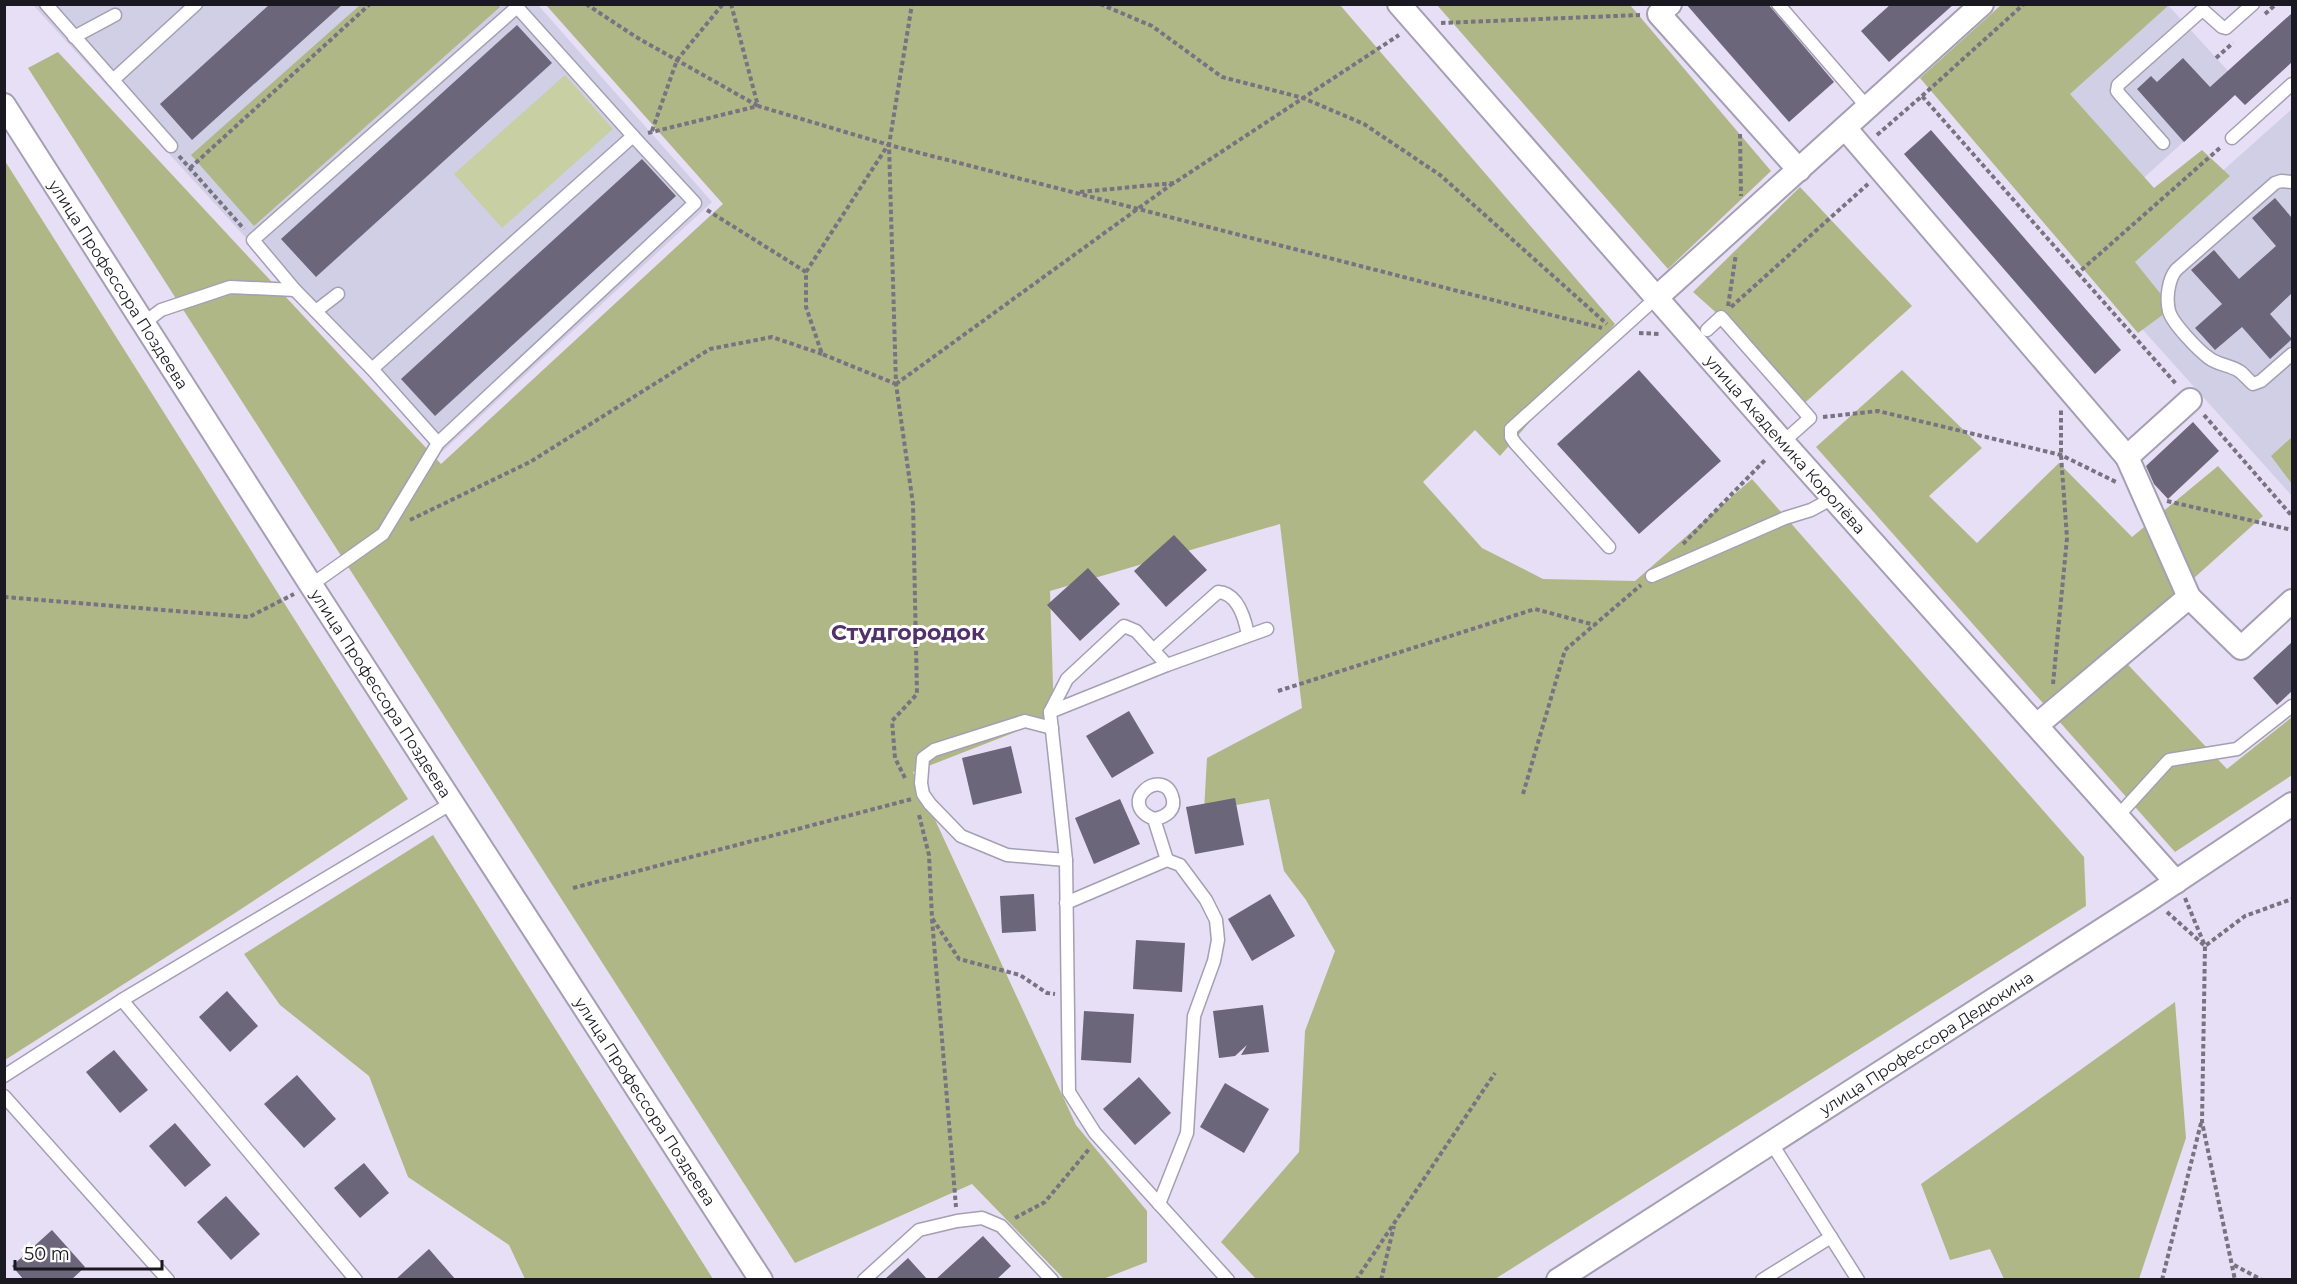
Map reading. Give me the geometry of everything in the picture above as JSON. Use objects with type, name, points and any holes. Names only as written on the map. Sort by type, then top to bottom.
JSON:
[{"type":"street","name":"улица Академика Королёва","points":[[1399,4],[1833,498],[2044,720],[2118,816],[2179,887]]},
{"type":"street","points":[[1656,298],[1982,4]]},
{"type":"street","points":[[1659,8],[1799,170]]},
{"type":"street","name":"улица Профессора Поздеева","points":[[4,105],[311,585],[761,1280]]},
{"type":"street","points":[[1845,128],[2127,457],[2189,597],[2241,648],[2292,601]]},
{"type":"street","points":[[2127,457],[2190,400]]},
{"type":"street","points":[[2044,720],[2189,597]]},
{"type":"street","name":"улица Профессора Дедюкина","points":[[1558,1280],[2179,887],[2292,804]]},
{"type":"lane","points":[[46,4],[171,146]]},
{"type":"lane","points":[[113,80],[196,4]]},
{"type":"lane","points":[[1778,4],[1868,108]]},
{"type":"lane","points":[[2163,143],[2117,91],[2118,85],[2200,11],[2204,10],[2226,28],[2253,4]]},
{"type":"lane","points":[[311,585],[383,534],[438,443],[695,203],[514,6],[253,240],[295,290],[372,369],[438,443]]},
{"type":"lane","points":[[74,37],[115,15]]},
{"type":"lane","points":[[2232,138],[2292,84]]},
{"type":"lane","points":[[372,369],[633,136]]},
{"type":"lane","points":[[2292,182],[2276,183],[2176,270],[2169,284],[2168,304],[2173,320],[2203,353],[2217,363],[2239,371],[2253,384],[2261,381],[2292,354]]},
{"type":"lane","points":[[144,323],[161,310],[230,287],[295,290]]},
{"type":"lane","points":[[316,311],[338,294]]},
{"type":"lane","points":[[1609,547],[1511,436],[1511,429],[1656,298]]},
{"type":"lane","points":[[1707,330],[1721,317],[1810,418],[1783,442]]},
{"type":"lane","points":[[1652,576],[1785,518],[1811,510],[1833,498]]},
{"type":"lane","points":[[1153,650],[1218,592],[1228,596],[1244,613],[1248,635]]},
{"type":"lane","points":[[1167,664],[1136,631],[1124,626],[1067,679],[1050,712],[1066,860],[1069,1092],[1098,1136],[1228,1280]]},
{"type":"lane","points":[[1050,712],[1167,664],[1267,629]]},
{"type":"lane","points":[[2118,816],[2169,760],[2237,749],[2292,706]]},
{"type":"lane","points":[[1052,728],[1025,721],[934,750],[923,758],[921,783],[923,794],[930,804],[961,836],[1007,855],[1066,860]]},
{"type":"lane","points":[[4,1076],[122,1000],[452,802]]},
{"type":"lane","points":[[1154,819],[1167,860]]},
{"type":"lane","points":[[1066,903],[1167,860],[1180,865],[1206,900],[1216,920],[1218,940],[1214,961],[1194,1016],[1187,1133],[1159,1204]]},
{"type":"lane","points":[[122,1000],[356,1280]]},
{"type":"lane","points":[[4,1096],[168,1280]]},
{"type":"lane","points":[[1772,1144],[1858,1280]]},
{"type":"lane","points":[[864,1280],[918,1230],[982,1218],[1001,1226],[1052,1280]]},
{"type":"lane","points":[[1762,1280],[1832,1237]]},
{"type":"path","points":[[190,168],[370,4]]},
{"type":"path","points":[[586,4],[636,37],[758,106],[888,145],[1618,333],[1660,334]]},
{"type":"path","points":[[652,132],[677,60],[723,4]]},
{"type":"path","points":[[731,4],[758,106]]},
{"type":"path","points":[[910,788],[895,758],[892,721],[917,694],[912,504],[896,384],[888,145],[912,4]]},
{"type":"path","points":[[1100,4],[1152,26],[1222,77],[1303,98],[1364,124],[1440,175],[1618,333]]},
{"type":"path","points":[[1863,148],[2024,4]]},
{"type":"path","points":[[896,384],[1137,208],[1402,33],[1418,26],[1440,23],[1659,8]]},
{"type":"path","points":[[1922,96],[2078,273],[2232,138]]},
{"type":"path","points":[[633,136],[758,106]]},
{"type":"path","points":[[822,354],[806,307],[806,272],[888,145]]},
{"type":"path","points":[[171,146],[253,240]]},
{"type":"path","points":[[1721,317],[1882,171]]},
{"type":"path","points":[[1075,193],[1174,183]]},
{"type":"path","points":[[695,203],[806,272]]},
{"type":"path","points":[[383,534],[530,462],[710,349],[772,336],[896,384]]},
{"type":"path","points":[[2044,720],[2067,538],[2061,455],[2061,379]]},
{"type":"path","points":[[1810,418],[1878,411],[2061,455],[2144,496],[2292,530]]},
{"type":"path","points":[[1677,551],[1766,459]]},
{"type":"path","points":[[1523,794],[1565,650],[1652,576]]},
{"type":"path","points":[[4,597],[249,617],[311,585]]},
{"type":"path","points":[[1278,691],[1535,609],[1595,625]]},
{"type":"path","points":[[573,888],[915,798]]},
{"type":"path","points":[[918,809],[929,855],[932,918],[957,1221]]},
{"type":"path","points":[[2179,887],[2205,946],[2202,1122],[2235,1280]]},
{"type":"path","points":[[2205,946],[2245,916],[2292,899]]},
{"type":"path","points":[[2161,907],[2205,946]]},
{"type":"path","points":[[932,918],[959,959],[1020,975],[1047,993],[1068,996]]},
{"type":"path","points":[[1356,1280],[1495,1073]]},
{"type":"path","points":[[2162,1280],[2202,1122]]},
{"type":"path","points":[[1001,1226],[1045,1202],[1098,1136]]},
{"type":"path","points":[[1381,1280],[1395,1222]]},
{"type":"path","points":[[2233,1265],[2262,1280]]},
{"type":"shaded area","points":[[2167,4],[2228,71],[2235,95],[2072,243],[2033,5]]},
{"type":"shaded area","points":[[33,5],[538,5],[712,202],[442,452]]},
{"type":"shaded area","points":[[2292,109],[2292,496],[2099,281]]},
{"type":"green space","points":[[360,5],[498,5],[500,7],[254,226],[191,155]]},
{"type":"green space","points":[[546,5],[1340,5],[1615,324],[1500,456],[1475,430],[1423,482],[1482,548],[1543,579],[1635,581],[1752,479],[2084,857],[2086,906],[1495,1279],[1256,1279],[1221,1242],[1299,1152],[1305,1031],[1335,951],[1306,900],[1284,871],[1269,799],[1204,811],[1207,758],[1302,708],[1280,524],[1050,591],[1054,717],[913,772],[1076,1125],[1147,1211],[1147,1262],[1103,1279],[1064,1279],[972,1184],[795,1263],[28,68],[58,52],[441,464],[723,204]]},
{"type":"green space","points":[[1437,5],[1630,5],[1771,171],[1668,269]]},
{"type":"green space","points":[[2001,5],[2169,5],[2070,94],[2154,188],[2202,150],[2230,176],[2135,262],[2172,308],[2138,333],[1920,78]]},
{"type":"green space","points":[[565,75],[613,129],[502,228],[454,174]]},
{"type":"green space","points":[[5,161],[408,799],[5,1060]]},
{"type":"green space","points":[[1800,187],[1912,306],[1798,409],[1721,317],[1693,292]]},
{"type":"green space","points":[[1902,370],[1982,448],[1929,496],[1977,543],[2059,463],[2132,537],[2218,466],[2263,516],[2114,650],[2227,769],[2292,717],[2292,775],[2175,852],[1816,447]]},
{"type":"green space","points":[[2292,437],[2292,484],[2271,456]]},
{"type":"green space","points":[[433,835],[713,1279],[525,1279],[509,1245],[408,1177],[369,1076],[280,1005],[244,954]]},
{"type":"green space","points":[[2175,1002],[2186,1138],[2139,1279],[2004,1279],[1990,1249],[1950,1260],[1921,1184]]},
{"type":"building","points":[[270,4],[343,4],[192,140],[160,104]]},
{"type":"building","points":[[1686,4],[1768,4],[1834,82],[1789,122]]},
{"type":"building","points":[[1891,4],[1954,4],[1889,62],[1861,31]]},
{"type":"building","points":[[2292,13],[2292,62],[2245,105],[2235,95],[2184,142],[2137,89],[2151,76],[2157,82],[2183,58],[2210,87]]},
{"type":"building","points":[[517,25],[552,63],[316,277],[281,239]]},
{"type":"building","points":[[1931,130],[2121,350],[2095,374],[1904,154]]},
{"type":"building","points":[[642,159],[676,196],[435,416],[401,379]]},
{"type":"building","points":[[2275,198],[2292,218],[2292,293],[2270,314],[2292,339],[2270,359],[2242,327],[2215,350],[2195,328],[2222,304],[2191,270],[2214,250],[2239,279],[2276,246],[2252,218]]},
{"type":"building","points":[[1639,370],[1721,461],[1639,534],[1557,444]]},
{"type":"building","points":[[2193,422],[2219,451],[2168,499],[2154,484],[2146,466]]},
{"type":"building","points":[[1174,535],[1207,570],[1166,607],[1134,571]]},
{"type":"building","points":[[1088,568],[1120,604],[1080,641],[1047,605]]},
{"type":"building","points":[[2292,642],[2292,691],[2277,705],[2253,678]]},
{"type":"building","points":[[1129,711],[1154,753],[1112,778],[1086,736]]},
{"type":"building","points":[[1011,746],[1022,793],[973,805],[962,758]]},
{"type":"building","points":[[1235,798],[1244,845],[1195,854],[1186,807]]},
{"type":"building","points":[[1120,799],[1140,844],[1094,864],[1075,818]]},
{"type":"building","points":[[1034,894],[1036,931],[1002,933],[1000,896]]},
{"type":"building","points":[[1270,894],[1295,936],[1252,961],[1228,919]]},
{"type":"building","points":[[1136,940],[1185,943],[1182,992],[1133,989]]},
{"type":"building","points":[[227,991],[258,1026],[230,1052],[199,1017]]},
{"type":"building","points":[[1263,1005],[1269,1052],[1241,1055],[1247,1045],[1235,1056],[1219,1058],[1213,1011]]},
{"type":"building","points":[[1084,1011],[1134,1014],[1131,1063],[1081,1060]]},
{"type":"building","points":[[114,1050],[148,1090],[120,1113],[86,1072]]},
{"type":"building","points":[[297,1075],[336,1119],[304,1148],[264,1104]]},
{"type":"building","points":[[1139,1077],[1171,1113],[1135,1145],[1103,1109]]},
{"type":"building","points":[[1225,1083],[1269,1109],[1244,1153],[1200,1127]]},
{"type":"building","points":[[175,1123],[211,1165],[185,1187],[149,1146]]},
{"type":"building","points":[[364,1163],[389,1193],[360,1218],[334,1188]]},
{"type":"building","points":[[226,1196],[260,1234],[231,1260],[197,1222]]},
{"type":"building","points":[[52,1230],[85,1267],[71,1280],[24,1280],[12,1266]]},
{"type":"building","points":[[983,1236],[1011,1266],[996,1280],[935,1280]]},
{"type":"building","points":[[429,1249],[456,1280],[395,1280]]},
{"type":"building","points":[[908,1258],[928,1280],[884,1280]]},
{"type":"district","name":"Студгородок","points":[[908,632]]}]
